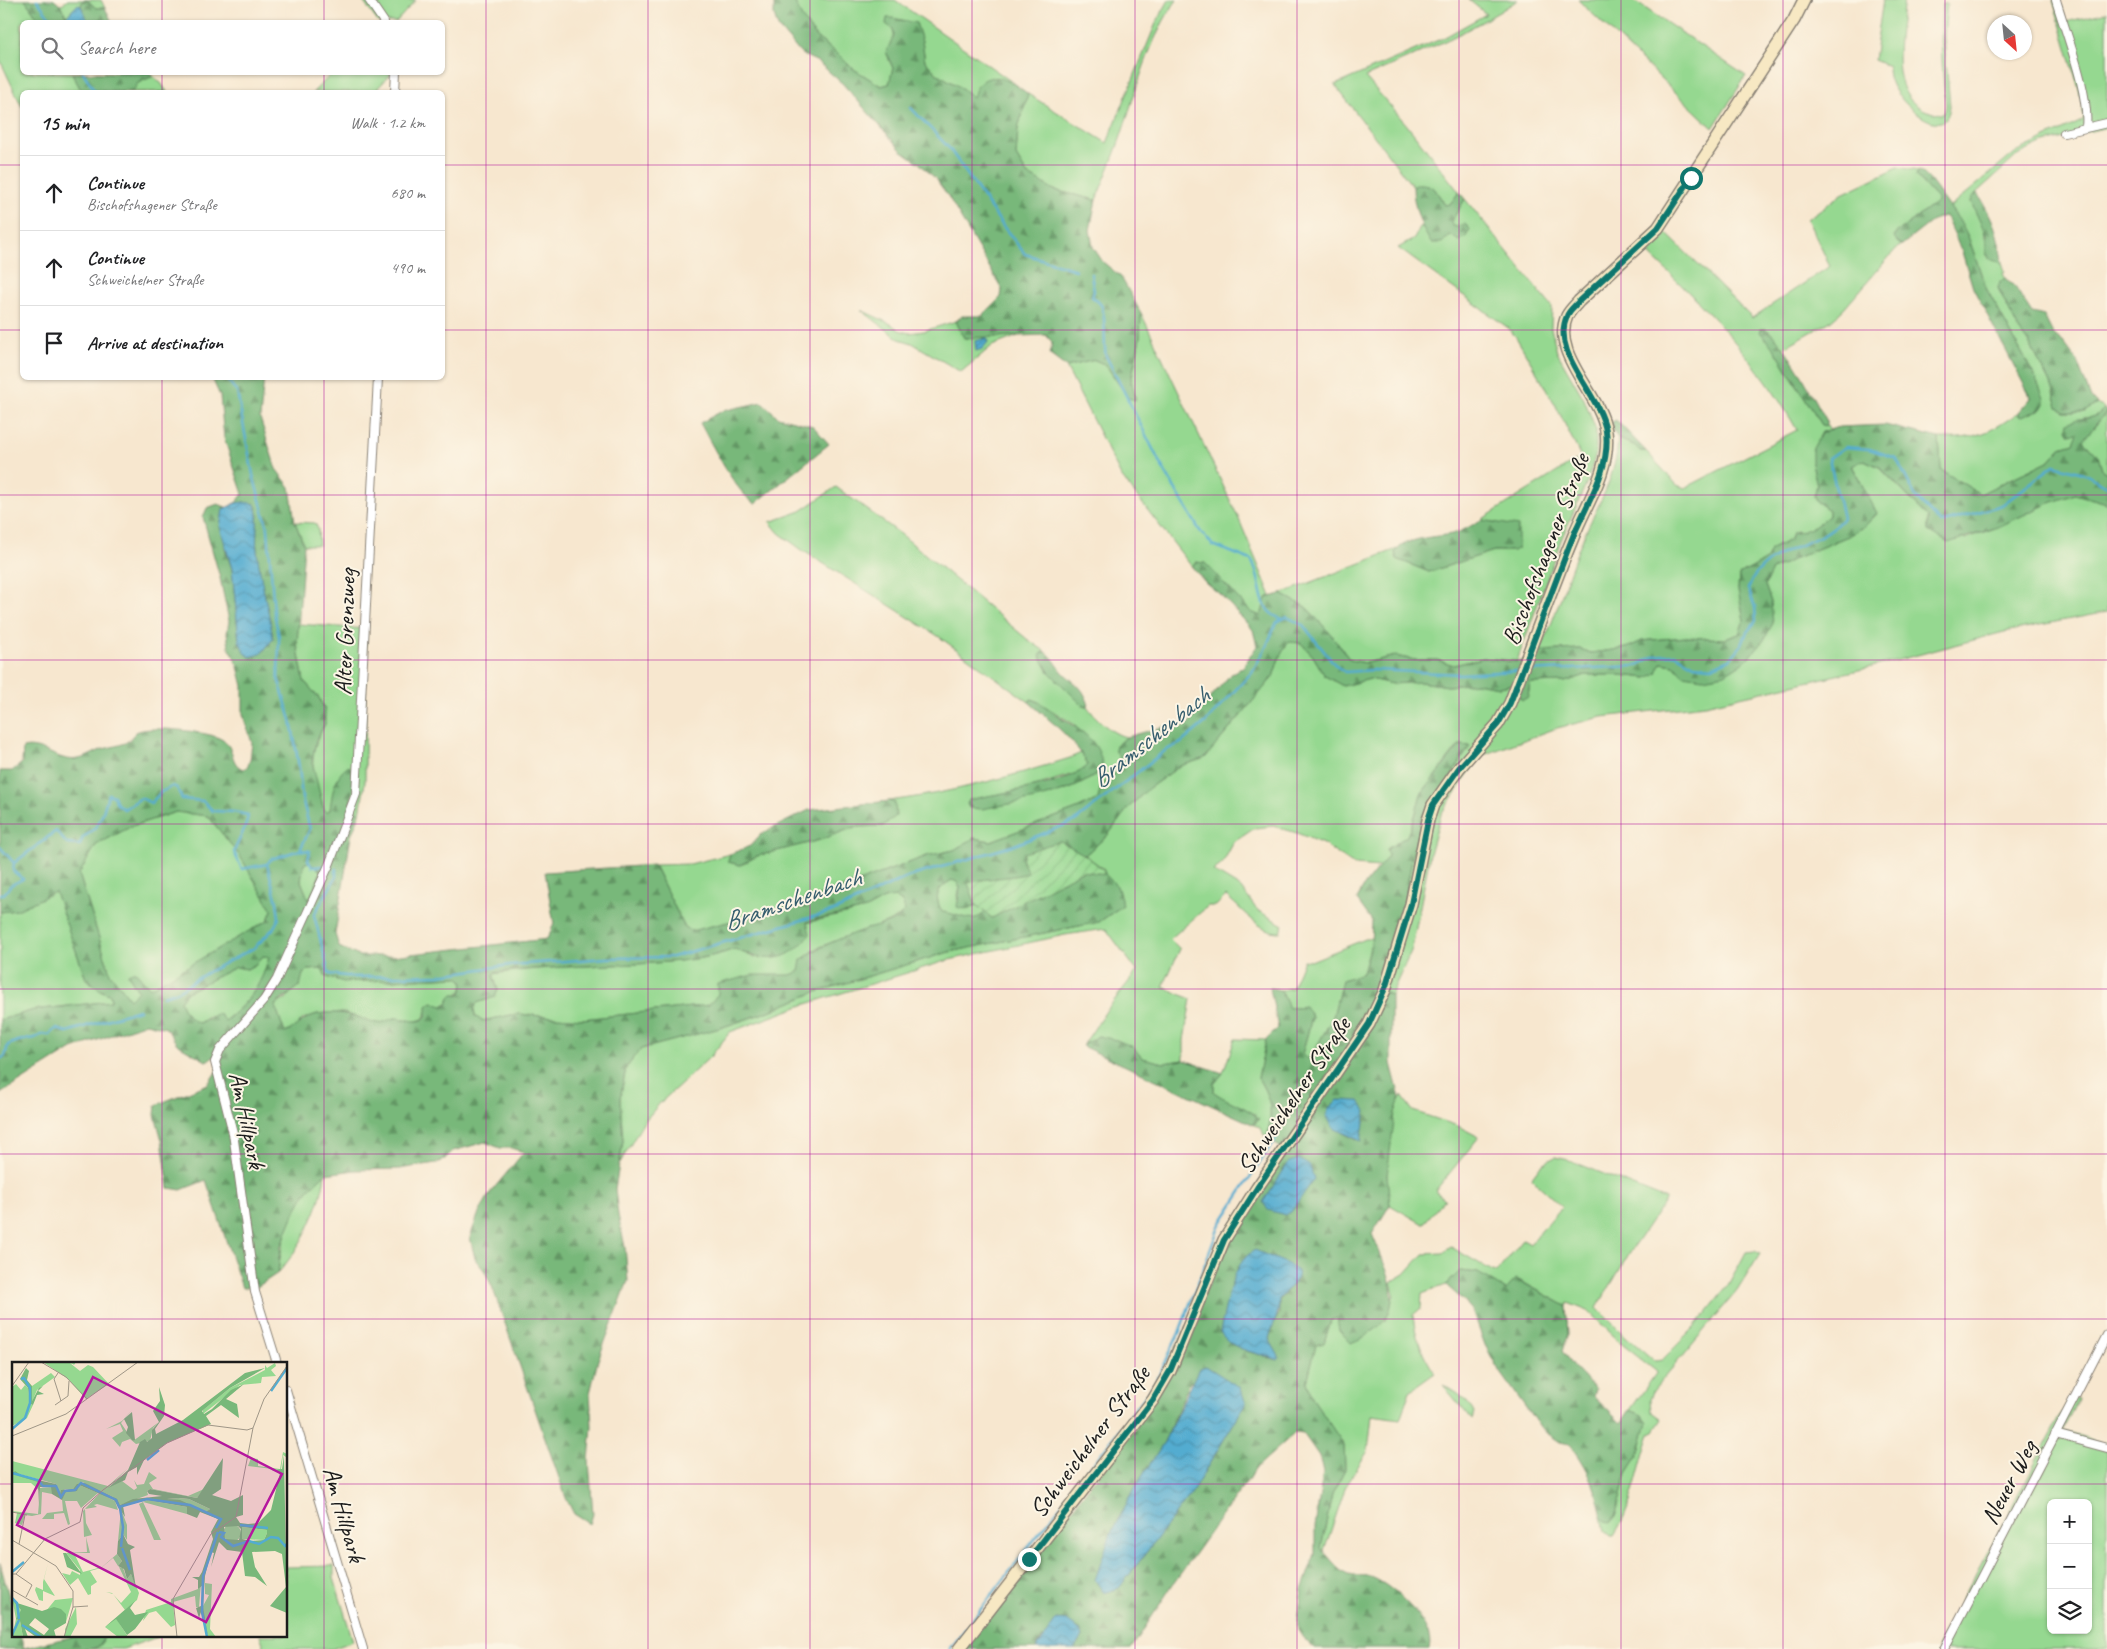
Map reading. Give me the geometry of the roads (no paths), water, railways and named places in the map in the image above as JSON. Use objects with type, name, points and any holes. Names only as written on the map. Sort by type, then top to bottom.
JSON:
[{"type":"street","points":[[369,0],[383,20]]},
{"type":"street","name":"Bischofshagener Straße","points":[[1385,990],[1411,904],[1428,820],[1433,805],[1459,768],[1498,724],[1510,703],[1574,534],[1601,474],[1606,452],[1606,431],[1601,414],[1565,345],[1563,338],[1564,324],[1568,314],[1579,301],[1658,228],[1794,20],[1804,0]]},
{"type":"street","points":[[2056,0],[2084,98],[2086,128]]},
{"type":"street","points":[[395,90],[396,75]]},
{"type":"street","points":[[2064,133],[2107,122]]},
{"type":"street","name":"Alter Grenzweg","points":[[321,882],[356,794],[378,380]]},
{"type":"street","name":"Am Hillpark","points":[[277,1362],[255,1292],[233,1133],[215,1062],[220,1050],[264,1000],[273,986],[321,882]]},
{"type":"street","name":"Schweichelner Straße","points":[[959,1649],[1153,1400],[1170,1371],[1224,1240],[1257,1188],[1369,1024],[1385,990]]},
{"type":"street","name":"Neuer Weg","points":[[1944,1649],[2107,1335]]},
{"type":"street","name":"Am Hillpark","points":[[288,1397],[363,1649]]},
{"type":"street","points":[[2055,1434],[2107,1448]]},
{"type":"water","points":[[78,4],[81,6],[87,20],[69,20],[67,16]]},
{"type":"water","points":[[987,338],[988,342],[982,349],[976,351],[975,341]]},
{"type":"water","points":[[236,503],[255,504],[258,561],[273,639],[261,654],[250,657],[245,653],[239,641],[232,569],[220,527],[223,509]]},
{"type":"water","points":[[1338,1100],[1359,1101],[1366,1111],[1361,1141],[1333,1128],[1326,1115],[1330,1107]]},
{"type":"water","points":[[1299,1159],[1310,1166],[1314,1179],[1291,1212],[1285,1215],[1268,1210],[1263,1202],[1289,1162]]},
{"type":"water","points":[[1255,1250],[1288,1264],[1297,1271],[1298,1278],[1279,1299],[1277,1316],[1269,1339],[1280,1358],[1278,1360],[1239,1348],[1225,1339],[1220,1332],[1227,1298],[1235,1275],[1240,1264]]},
{"type":"water","points":[[1206,1366],[1239,1387],[1246,1403],[1191,1494],[1119,1588],[1104,1593],[1095,1580],[1111,1533],[1136,1486],[1164,1442],[1199,1368]]},
{"type":"water","points":[[1056,1620],[1067,1621],[1080,1630],[1082,1637],[1074,1649],[1036,1649]]},
{"type":"waterway","points":[[37,0],[52,20]]},
{"type":"waterway","points":[[85,75],[94,90]]},
{"type":"waterway","points":[[911,108],[949,148],[1003,226],[1025,254],[1076,270]]},
{"type":"waterway","points":[[1091,274],[1094,291],[1092,297],[1100,304],[1103,310],[1106,356],[1160,463],[1200,531],[1213,545],[1251,560],[1258,577],[1264,603],[1268,610],[1283,619]]},
{"type":"waterway","points":[[228,380],[237,392],[253,475],[268,529],[274,613],[279,637],[278,678],[291,720],[302,798],[310,829],[300,850]]},
{"type":"waterway","name":"Bramschenbach","points":[[1525,671],[1636,666],[1655,656],[1675,654],[1694,665],[1711,667],[1730,659],[1741,646],[1747,632],[1756,621],[1755,607],[1748,589],[1755,575],[1765,564],[1820,536],[1833,528],[1843,518],[1829,458],[1845,447],[1869,449],[1896,458],[1917,499],[1941,523],[2002,505],[2054,465],[2083,473],[2107,486]]},
{"type":"waterway","name":"Bramschenbach","points":[[336,869],[336,877],[314,915],[329,974],[354,977],[439,975],[510,965],[607,958],[672,957],[834,911],[908,877],[1012,846],[1075,821],[1166,750],[1181,743],[1206,722],[1252,672],[1277,622],[1287,617],[1303,625],[1336,666],[1345,672],[1373,670],[1460,674],[1517,671]]},
{"type":"waterway","name":"Bramschenbach","points":[[0,894],[4,894],[11,885],[23,879],[13,871],[14,863],[56,831],[67,844],[80,845],[83,837],[94,829],[100,819],[108,794],[114,796],[117,804],[124,809],[141,798],[151,803],[161,792],[173,786],[177,788],[182,799],[203,801],[213,811],[248,815],[234,852],[242,869],[267,864],[271,859],[300,850],[310,851],[308,860],[312,867],[324,866]]},
{"type":"waterway","points":[[0,847],[14,863]]},
{"type":"waterway","points":[[163,996],[176,992],[208,972],[254,948],[273,929],[279,918],[277,902],[267,864]]},
{"type":"waterway","points":[[0,1059],[5,1056],[8,1045],[18,1041],[35,1038],[43,1034],[49,1035],[56,1029],[67,1032],[139,1010]]},
{"type":"waterway","points":[[950,1649],[1156,1382],[1179,1333],[1220,1224],[1276,1138]]}]
